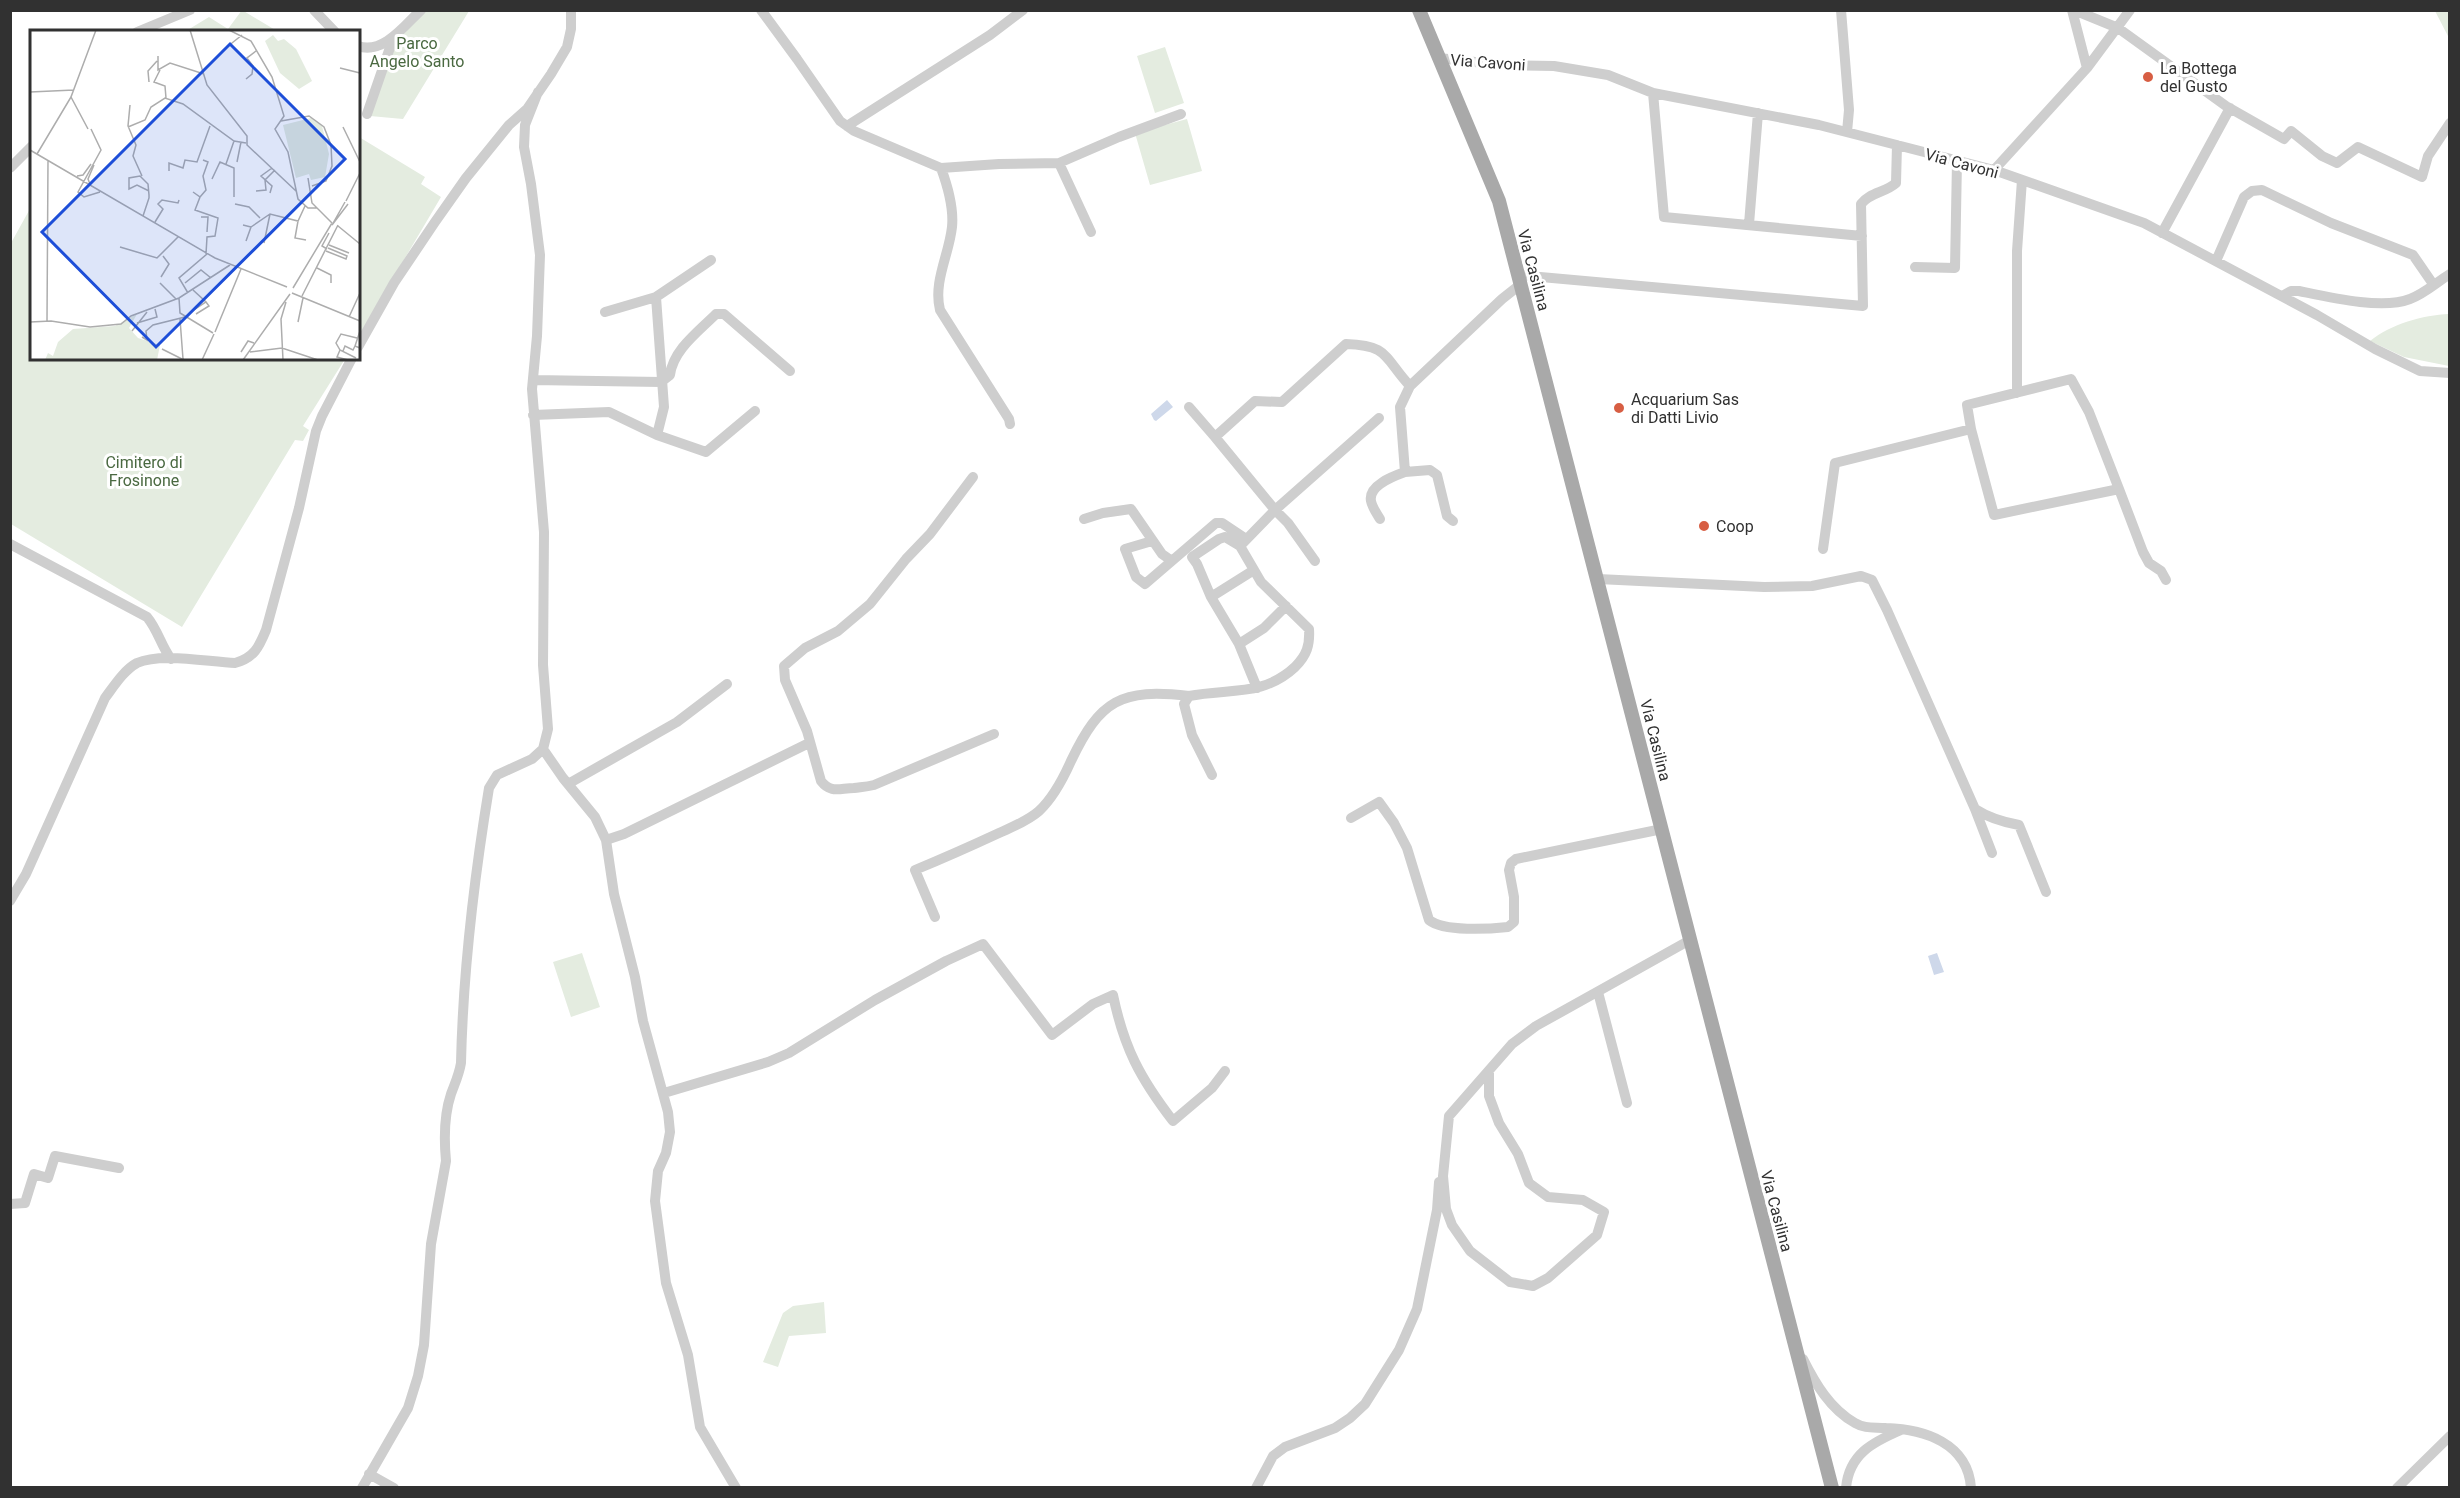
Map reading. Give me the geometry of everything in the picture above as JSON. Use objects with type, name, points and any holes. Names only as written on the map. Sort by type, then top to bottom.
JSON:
[{"type":"main road","name":"Via Casilina","points":[[1419,10],[1499,201],[1832,1488]]},
{"type":"street","points":[[142,30],[190,10]]},
{"type":"street","points":[[314,10],[333,30]]},
{"type":"street","points":[[360,47],[366,49],[375,47],[394,36],[420,10]]},
{"type":"street","points":[[360,344],[394,284],[435,222],[466,178],[509,125],[526,109],[567,48],[571,29],[571,10]]},
{"type":"street","points":[[761,10],[798,58],[840,121],[941,168],[1059,163],[1181,114]]},
{"type":"street","points":[[847,126],[990,35],[1023,10]]},
{"type":"street","points":[[1841,10],[1849,110],[1847,132]]},
{"type":"street","points":[[2073,10],[2118,28],[2230,108],[2284,139],[2290,131],[2322,156],[2337,163],[2358,147],[2422,177],[2432,149],[2450,123]]},
{"type":"street","points":[[2073,10],[2087,68]]},
{"type":"street","points":[[1994,171],[2087,68],[2130,10]]},
{"type":"street","points":[[367,114],[394,36]]},
{"type":"street","name":"Via Cavoni","points":[[1439,58],[1502,65],[1554,66],[1608,75],[1653,93],[1847,132],[1994,171],[2144,224],[2420,371],[2450,373]]},
{"type":"street","points":[[362,1488],[408,1408],[418,1376],[424,1344],[427,1275],[446,1161],[444,1143],[450,1095],[459,1077],[466,962],[489,788],[497,775],[532,759],[543,748],[548,729],[543,665],[544,532],[533,415],[540,255],[524,147],[525,125],[538,92]]},
{"type":"street","points":[[1653,93],[1664,217],[1862,236]]},
{"type":"street","points":[[2163,233],[2230,108]]},
{"type":"street","points":[[1749,224],[1758,113]]},
{"type":"street","points":[[1405,472],[1400,407],[1410,386],[1520,280],[1863,306],[1861,204],[1867,197],[1887,191],[1896,183],[1898,145]]},
{"type":"street","points":[[10,168],[30,148]]},
{"type":"street","points":[[1915,267],[1955,267],[1957,161]]},
{"type":"street","points":[[1059,163],[1091,232]]},
{"type":"street","points":[[941,168],[950,193],[952,228],[937,295],[940,310],[1009,418],[1010,424]]},
{"type":"street","points":[[2017,393],[2017,251],[2022,180]]},
{"type":"street","points":[[2216,261],[2244,197],[2252,191],[2262,190],[2331,223],[2413,255],[2433,284]]},
{"type":"street","points":[[604,312],[656,297],[711,260]]},
{"type":"street","points":[[2282,296],[2291,291],[2299,291],[2355,302],[2399,302],[2416,296],[2450,274]]},
{"type":"street","points":[[656,297],[664,407],[657,435]]},
{"type":"street","points":[[533,381],[661,382],[670,375],[671,363],[685,345],[716,315],[721,313],[754,338],[790,371]]},
{"type":"street","points":[[1215,436],[1255,401],[1282,402],[1346,344],[1365,345],[1381,350],[1410,386]]},
{"type":"street","points":[[10,901],[26,874],[105,698],[118,680],[135,664],[150,659],[235,663],[248,659],[258,649],[266,630],[299,507],[316,431],[321,416],[351,360]]},
{"type":"street","points":[[2119,489],[1994,515],[1971,429],[1967,405],[2072,379],[2089,412],[2119,489],[2143,552],[2149,563],[2161,571],[2166,580]]},
{"type":"street","points":[[1189,407],[1288,523],[1315,561]]},
{"type":"street","points":[[533,415],[609,412],[657,435],[706,452],[755,411]]},
{"type":"street","points":[[1243,543],[1275,510],[1379,418]]},
{"type":"street","points":[[1823,549],[1835,463],[1971,429]]},
{"type":"street","points":[[1380,519],[1371,501],[1371,495],[1376,488],[1384,481],[1405,472],[1430,470],[1437,475],[1447,516],[1452,521]]},
{"type":"street","points":[[973,477],[930,534],[906,559],[870,604],[838,631],[805,648],[784,666],[785,681],[807,731],[821,781],[826,787],[842,790],[874,785],[994,734]]},
{"type":"street","points":[[1084,519],[1103,513],[1131,509],[1162,554],[1172,561]]},
{"type":"street","points":[[935,917],[915,870],[964,850],[1038,812],[1051,797],[1080,742],[1096,718],[1108,706],[1122,698],[1142,695],[1189,696],[1257,688],[1286,675],[1304,658],[1310,644],[1309,629],[1261,582],[1243,543],[1222,523],[1216,523],[1145,584],[1136,577],[1125,549],[1152,540]]},
{"type":"street","points":[[1243,543],[1225,537],[1192,557],[1211,597],[1239,644],[1257,688]]},
{"type":"street","points":[[10,544],[147,617],[155,627],[159,640],[171,659]]},
{"type":"street","points":[[1211,597],[1254,570]]},
{"type":"street","points":[[1598,579],[1764,587],[1812,586],[1861,576],[1872,580],[1975,809],[1992,853]]},
{"type":"street","points":[[1239,644],[1264,628],[1286,606]]},
{"type":"street","points":[[141,662],[159,640]]},
{"type":"street","points":[[567,784],[677,722],[727,684]]},
{"type":"street","points":[[1189,696],[1184,704],[1192,735],[1212,775]]},
{"type":"street","points":[[606,840],[624,834],[809,742]]},
{"type":"street","points":[[543,748],[567,784],[595,816],[606,840],[614,894],[635,977],[643,1021],[664,1093],[670,1132],[666,1153],[658,1171],[655,1201],[666,1283],[688,1355],[700,1427],[736,1488]]},
{"type":"street","points":[[1351,818],[1379,802],[1394,823],[1407,848],[1429,920],[1434,924],[1461,928],[1502,928],[1514,922],[1514,897],[1509,870],[1511,863],[1516,859],[1662,829]]},
{"type":"street","points":[[1975,809],[1994,819],[2019,825],[2046,892]]},
{"type":"street","points":[[1490,1071],[1489,1096],[1498,1123],[1518,1154],[1529,1183],[1548,1197],[1583,1200],[1604,1212],[1597,1235],[1557,1271],[1533,1286],[1510,1282],[1470,1251],[1452,1225],[1446,1209],[1444,1167],[1449,1116],[1512,1044],[1536,1026],[1690,940]]},
{"type":"street","points":[[664,1093],[789,1053],[875,1000],[946,961],[983,944],[1052,1035],[1094,1004],[1113,995],[1121,1031],[1131,1057],[1173,1121],[1212,1088],[1225,1071]]},
{"type":"street","points":[[1598,992],[1627,1103]]},
{"type":"street","points":[[10,1204],[25,1203],[33,1174],[48,1178],[56,1156],[119,1168]]},
{"type":"street","points":[[1256,1488],[1273,1456],[1285,1447],[1335,1428],[1365,1404],[1399,1350],[1417,1309],[1437,1210],[1439,1176],[1444,1167]]},
{"type":"street","points":[[1796,1346],[1825,1395],[1847,1417],[1862,1426],[1904,1429],[1931,1435],[1952,1448],[1966,1467],[1971,1488]]},
{"type":"street","points":[[1846,1488],[1849,1469],[1858,1454],[1875,1442],[1904,1429]]},
{"type":"street","points":[[2397,1488],[2450,1436]]},
{"type":"street","points":[[1826,1462],[1827,1488]]},
{"type":"street","points":[[369,1474],[394,1488]]},
{"type":"green space","points":[[242,10],[275,30],[188,30],[209,17],[228,29]]},
{"type":"green space","name":"Parco Angelo Santo","points":[[426,11],[469,11],[403,119],[370,116],[397,37]]},
{"type":"green space","points":[[2435,11],[2449,11],[2449,38]]},
{"type":"green space","points":[[1165,47],[1184,103],[1155,113],[1137,56]]},
{"type":"green space","points":[[1187,119],[1202,171],[1150,185],[1135,133]]},
{"type":"green space","points":[[360,138],[425,177],[421,184],[441,197],[360,334]]},
{"type":"green space","name":"Cimitero di Frosinone","points":[[30,209],[30,360],[344,360],[303,426],[309,430],[303,441],[295,440],[182,627],[11,524],[11,243]]},
{"type":"green space","points":[[2449,314],[2449,366],[2404,357],[2370,341],[2408,322],[2429,316]]},
{"type":"green space","points":[[582,953],[600,1007],[571,1017],[553,962]]},
{"type":"green space","points":[[824,1302],[826,1333],[789,1336],[778,1367],[763,1362],[783,1313],[793,1306]]},
{"type":"water","points":[[1167,400],[1173,407],[1156,421],[1154,420],[1151,414]]},
{"type":"water","points":[[1937,953],[1944,972],[1934,975],[1928,956]]},
{"type":"place","name":"La Bottega del Gusto","points":[[2148,77]]},
{"type":"place","name":"Acquarium Sas di Datti Livio","points":[[1619,408]]},
{"type":"place","name":"Coop","points":[[1704,526]]}]
